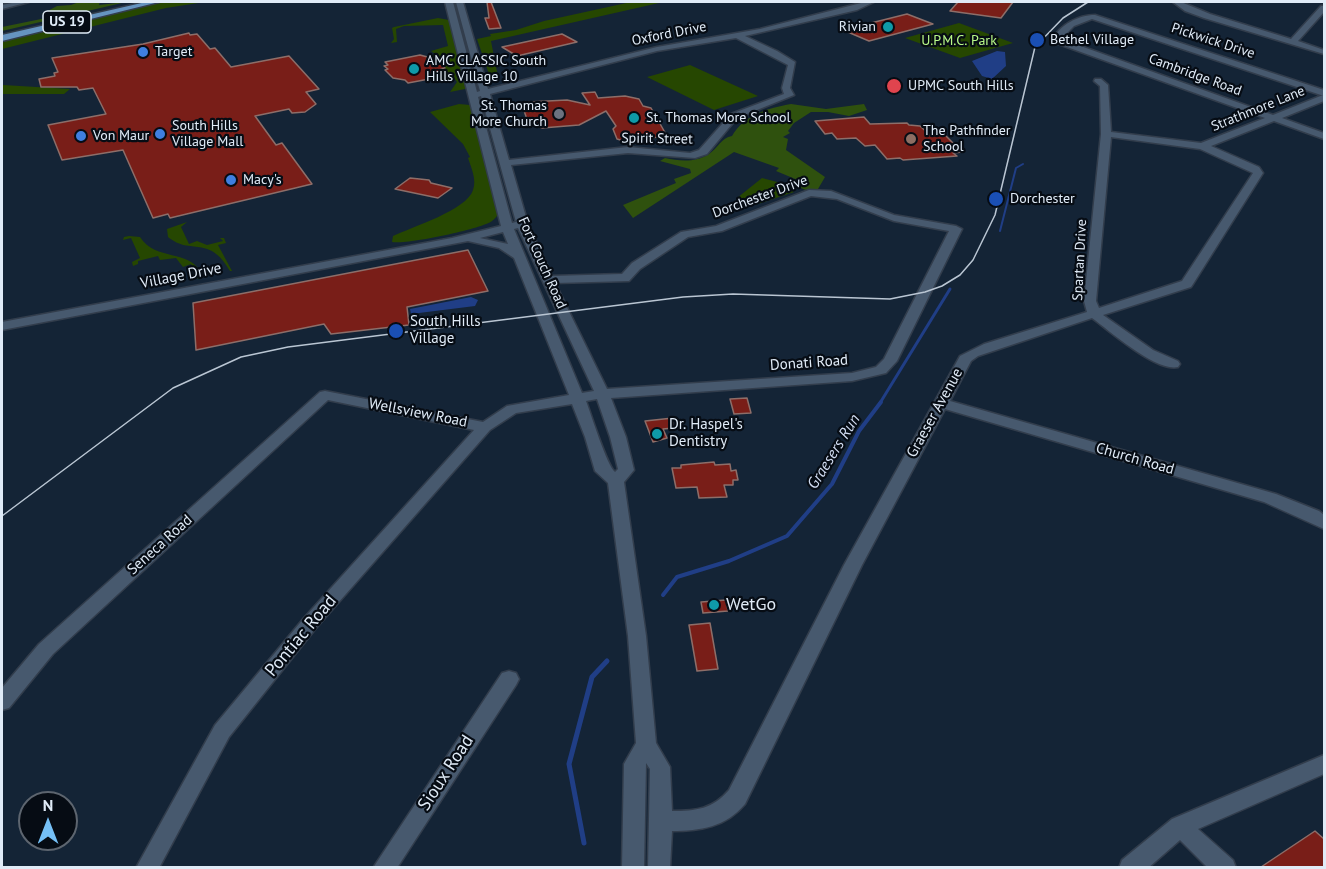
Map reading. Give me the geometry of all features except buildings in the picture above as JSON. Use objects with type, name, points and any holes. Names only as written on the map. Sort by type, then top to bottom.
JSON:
[{"type":"main road","name":"US 19","points":[[2,33],[134,2]]},
{"type":"main road","name":"US 19","points":[[2,38],[155,2]]},
{"type":"street","points":[[2,7],[25,2]]},
{"type":"street","name":"Fort Couch Road","points":[[449,2],[507,227],[578,398],[603,471],[616,481],[637,636],[646,745],[660,767],[659,867]]},
{"type":"street","name":"Fort Couch Road","points":[[459,2],[522,224],[603,394],[626,470],[616,481]]},
{"type":"street","name":"Oxford Drive","points":[[472,95],[657,49],[739,36],[849,10],[870,2]]},
{"type":"street","points":[[1177,2],[1197,13],[1324,52]]},
{"type":"street","points":[[1293,42],[1324,8]]},
{"type":"street","name":"Cambridge Road","points":[[1092,17],[1058,34],[1056,40],[1324,136]]},
{"type":"street","name":"Pickwick Drive","points":[[1092,17],[1324,93]]},
{"type":"street","name":"Spirit Street","points":[[505,163],[628,150],[691,156],[703,152],[734,116],[789,94],[786,87],[792,64],[785,57],[739,36]]},
{"type":"street","name":"Spartan Drive","points":[[1098,81],[1104,85],[1106,134],[1090,301],[1094,314],[1148,353],[1173,364]]},
{"type":"street","name":"Strathmore Lane","points":[[1202,146],[1324,98]]},
{"type":"street","name":"Graeser Avenue","points":[[661,821],[702,820],[716,816],[725,811],[737,797],[853,565],[965,359],[973,353],[1187,284],[1258,173],[1255,169],[1202,146],[1106,134]]},
{"type":"street","name":"Dorchester Drive","points":[[548,280],[626,278],[636,266],[685,234],[718,229],[816,192],[838,195],[890,217],[956,229]]},
{"type":"street","name":"Village Drive","points":[[368,256],[413,243],[522,224]]},
{"type":"street","name":"Village Drive","points":[[2,326],[452,241],[507,227]]},
{"type":"street","name":"Donati Road","points":[[578,398],[603,394],[852,377],[881,370],[897,350],[956,229]]},
{"type":"street","points":[[452,241],[490,242],[507,248],[519,256]]},
{"type":"street","name":"Wellsview Road","points":[[325,395],[485,427],[512,409],[578,398]]},
{"type":"street","name":"Seneca Road","points":[[2,702],[46,649],[325,395]]},
{"type":"street","name":"Church Road","points":[[942,403],[1270,498],[1313,515],[1324,523]]},
{"type":"street","name":"Pontiac Road","points":[[147,867],[222,732],[310,623],[485,427]]},
{"type":"street","name":"Sioux Road","points":[[384,867],[508,679]]},
{"type":"street","name":"Fort Couch Road","points":[[633,867],[634,764],[646,745]]},
{"type":"street","points":[[1130,867],[1180,826],[1324,764]]},
{"type":"street","points":[[1180,826],[1225,867]]},
{"type":"green space","points":[[79,2],[100,2],[99,5],[126,2],[2,31],[2,27],[51,17],[42,14],[57,6]]},
{"type":"green space","points":[[159,2],[205,2],[166,8],[2,49],[2,40]]},
{"type":"green space","points":[[631,2],[659,3],[491,41],[498,77],[491,80],[477,39],[544,21]]},
{"type":"green space","points":[[438,18],[449,20],[465,89],[450,92],[457,82],[444,73],[447,72],[439,64],[428,57],[435,54],[431,51],[448,46],[443,25],[404,26],[396,29],[397,42],[391,43],[394,39],[392,28]]},
{"type":"green space","name":"U.P.M.C. Park","points":[[959,23],[1013,43],[960,58],[905,38]]},
{"type":"green space","points":[[690,65],[758,96],[714,110],[647,77]]},
{"type":"green space","points":[[2,85],[70,89],[64,94],[2,94]]},
{"type":"green space","points":[[459,104],[470,105],[498,214],[485,224],[459,232],[427,239],[392,242],[393,236],[438,217],[461,204],[473,190],[474,178],[468,158],[470,157],[463,144],[430,112]]},
{"type":"green space","points":[[791,104],[826,109],[864,104],[867,110],[849,116],[811,112],[794,123],[788,131],[790,133],[783,137],[788,139],[786,150],[825,177],[818,189],[808,191],[801,188],[800,181],[776,171],[779,168],[734,152],[633,218],[623,205],[676,183],[674,179],[691,173],[690,169],[660,161],[665,158],[687,160],[704,157],[725,139],[732,136],[750,118],[765,110]]},
{"type":"green space","points":[[762,178],[781,183],[794,192],[755,205],[737,198]]},
{"type":"green space","points":[[187,222],[181,227],[189,244],[197,241],[207,245],[223,241],[220,238],[224,238],[226,243],[218,245],[232,271],[215,253],[200,247],[184,245],[168,237],[167,229]]},
{"type":"green space","points":[[124,237],[140,237],[155,250],[189,261],[202,274],[200,278],[198,279],[191,264],[183,267],[176,258],[160,260],[158,256],[138,261],[138,264],[133,266],[132,262],[140,258],[131,238],[123,240]]},
{"type":"water","points":[[997,51],[1005,52],[1006,66],[992,79],[982,76],[972,61]]},
{"type":"water","points":[[471,297],[478,300],[475,306],[411,314],[410,309]]},
{"type":"waterway","name":"Graesers Run","points":[[1000,231],[1016,168],[1023,164]]},
{"type":"waterway","name":"Graesers Run","points":[[880,403],[950,289]]},
{"type":"waterway","name":"Graesers Run","points":[[663,595],[677,577],[729,561],[787,536],[832,484],[859,431],[881,402]]},
{"type":"waterway","name":"Graesers Run","points":[[584,843],[569,764],[592,677],[607,661]]},
{"type":"tram line","points":[[2,516],[173,388],[241,357],[288,347],[683,297],[733,294],[890,299],[942,286],[960,275],[973,260],[995,215],[1035,47],[1063,18],[1088,2]]},
{"type":"place","name":"Rivian","points":[[888,27]]},
{"type":"place","name":"Bethel Village","points":[[1037,40]]},
{"type":"place","name":"Target","points":[[143,52]]},
{"type":"place","name":"AMC CLASSIC South Hills Village 10","points":[[414,69]]},
{"type":"place","name":"UPMC South Hills","points":[[894,86]]},
{"type":"place","name":"St. Thomas More Church","points":[[559,114]]},
{"type":"place","name":"St. Thomas More School","points":[[634,118]]},
{"type":"place","name":"South Hills Village Mall","points":[[160,134]]},
{"type":"place","name":"Von Maur","points":[[81,136]]},
{"type":"place","name":"The Pathfinder School","points":[[911,139]]},
{"type":"place","name":"Macy's","points":[[231,180]]},
{"type":"place","name":"Dorchester","points":[[996,199]]},
{"type":"place","name":"South Hills Village","points":[[396,331]]},
{"type":"place","name":"Dr. Haspel's Dentistry","points":[[657,434]]},
{"type":"place","name":"WetGo","points":[[714,605]]}]
